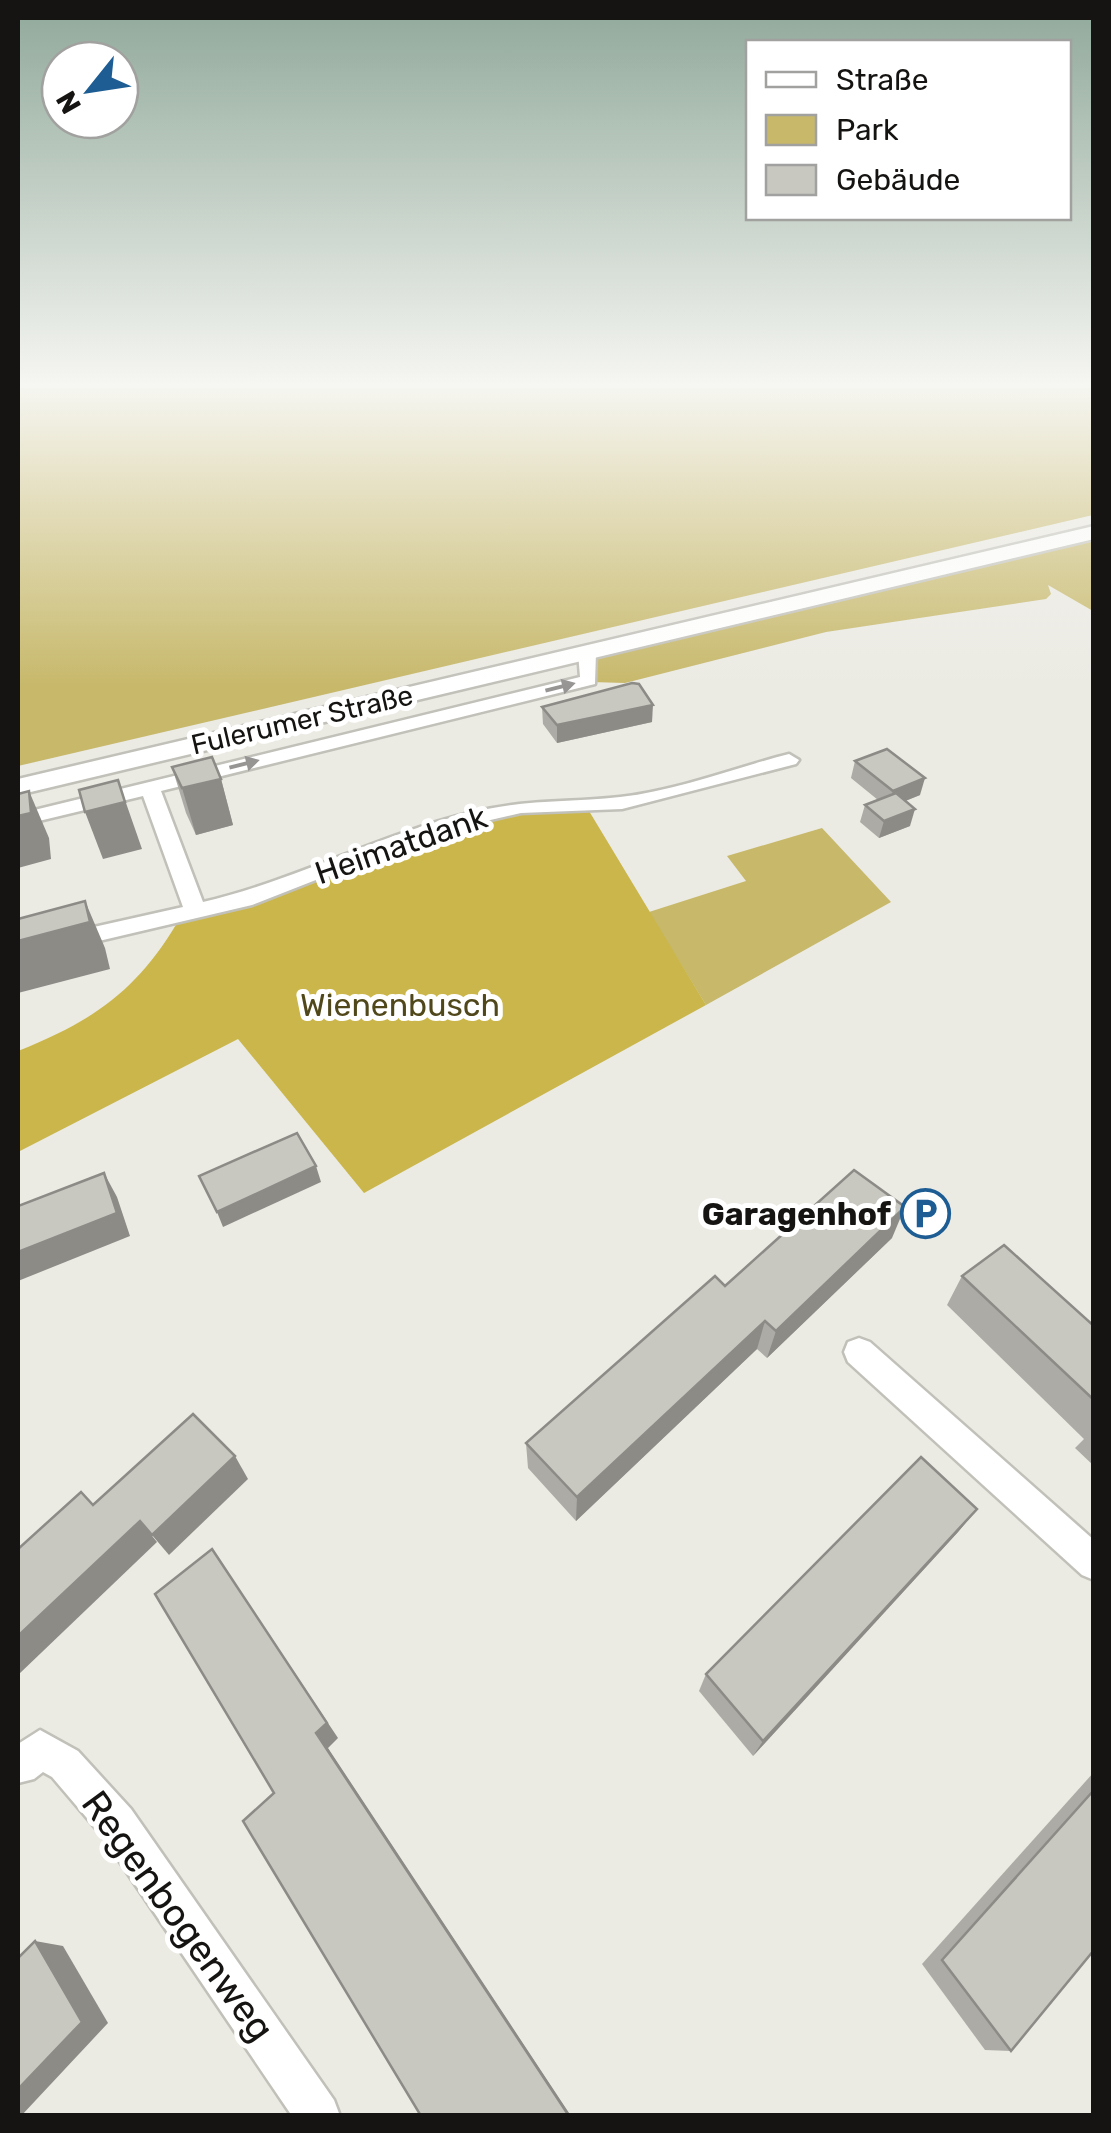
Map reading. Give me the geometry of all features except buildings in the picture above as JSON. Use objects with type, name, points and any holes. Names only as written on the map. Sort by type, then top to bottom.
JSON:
[{"type":"main road","name":"Fulerumer Straße","points":[[18,787],[1094,532]]},
{"type":"street","name":"Fulerumer Straße","points":[[18,820],[589,680],[586,652]]},
{"type":"street","name":"Heimatdank","points":[[18,952],[196,913],[469,819],[521,807],[622,803],[789,760]]},
{"type":"street","points":[[150,787],[196,913]]},
{"type":"street","points":[[858,1352],[1094,1563]]},
{"type":"street","name":"Regenbogenweg","points":[[21,1766],[40,1749],[66,1764],[117,1822],[318,2116]]},
{"type":"green space","points":[[18,488],[1093,488],[1093,515],[18,766]]},
{"type":"green space","points":[[1093,538],[1093,611],[1048,585],[1051,594],[1046,599],[826,632],[625,683],[591,682],[590,656]]},
{"type":"green space","name":"Wienenbusch","points":[[586,806],[706,1005],[364,1193],[238,1039],[18,1152],[18,1051],[68,1028],[110,1002],[145,968],[177,923],[281,892],[429,838],[531,813]]},
{"type":"green space","points":[[822,828],[891,902],[706,1005],[649,912],[746,881],[727,856]]},
{"type":"place","name":"Garagenhof","points":[[926,1214]]}]
